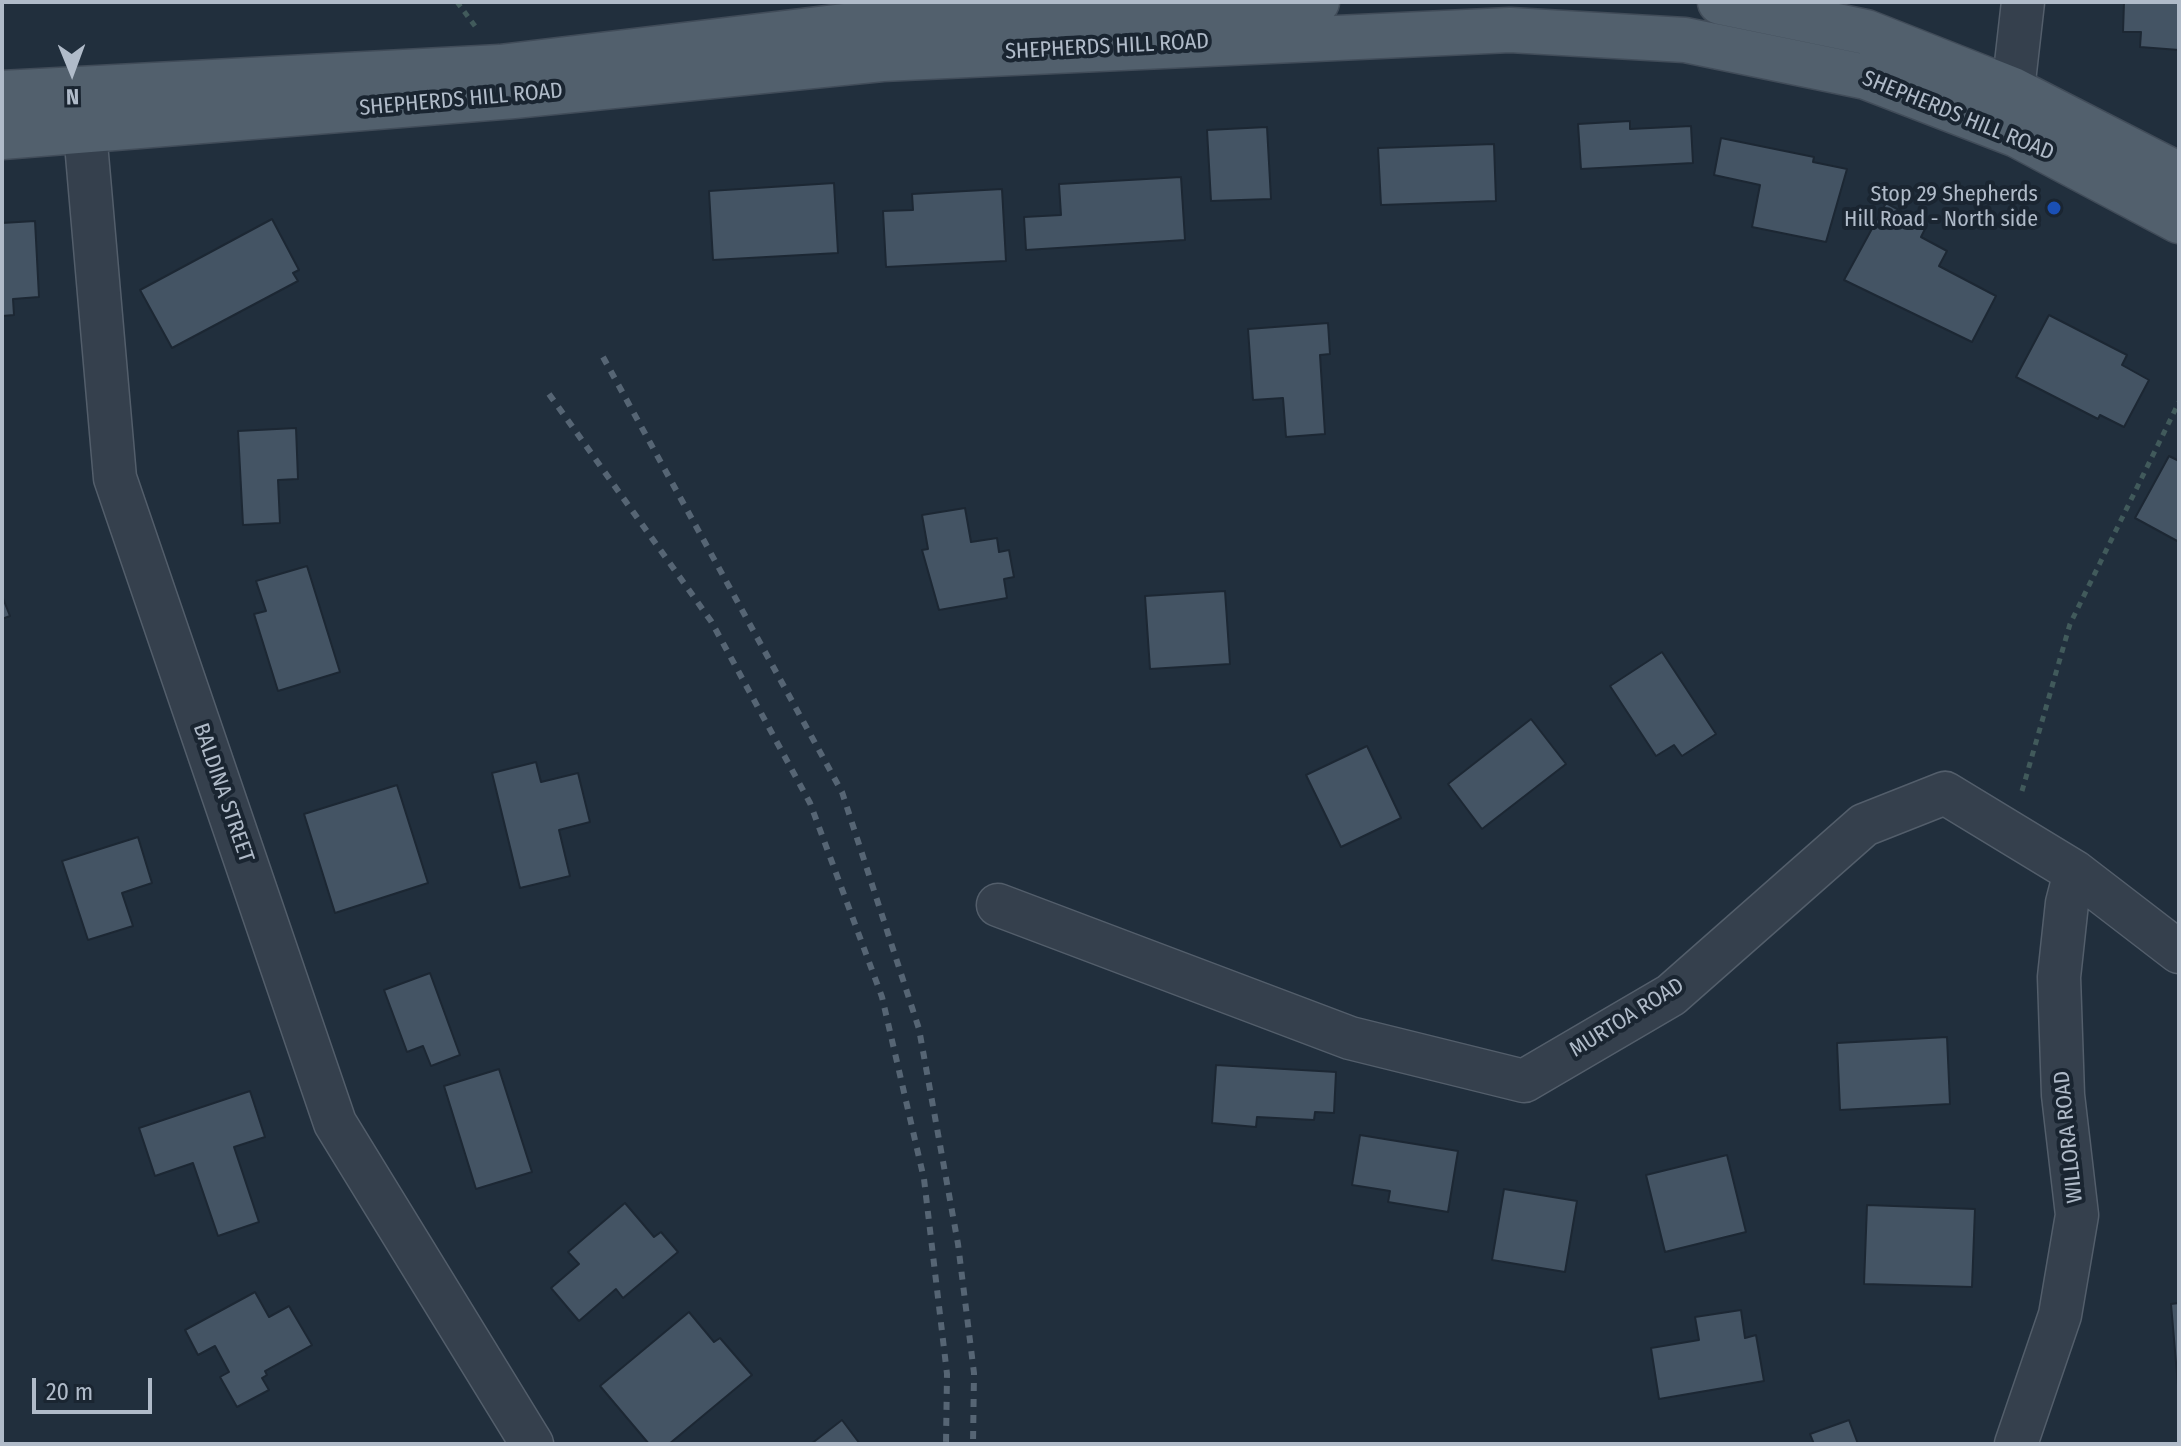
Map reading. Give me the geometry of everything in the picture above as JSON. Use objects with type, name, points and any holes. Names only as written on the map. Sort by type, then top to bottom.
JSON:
[{"type":"main road","name":"SHEPHERDS HILL ROAD","points":[[2,137],[83,109],[500,67],[864,12],[1317,2]]},
{"type":"main road","name":"SHEPHERDS HILL ROAD","points":[[1720,2],[1866,32],[2005,109],[2179,221]]},
{"type":"main road","name":"SHEPHERDS HILL ROAD","points":[[2,93],[83,109],[514,96],[882,59],[1510,30],[1685,40],[1773,56],[2005,109],[2179,175]]},
{"type":"street","points":[[2005,109],[2023,2]]},
{"type":"street","name":"BALDINA STREET","points":[[83,109],[115,478],[120,493],[335,1123],[532,1444]]},
{"type":"street","name":"MURTOA ROAD","points":[[998,905],[1350,1038],[1524,1081],[1671,995],[1864,825],[1945,793],[2075,872],[2179,952]]},
{"type":"street","name":"WILLORA ROAD","points":[[2016,1444],[2060,1315],[2077,1215],[2063,1095],[2059,977],[2067,903],[2075,872]]},
{"type":"path","points":[[2010,835],[2070,624],[2179,402]]},
{"type":"building","points":[[2124,2],[2179,2],[2179,50],[2140,47],[2141,32],[2123,32]]},
{"type":"building","points":[[1630,121],[1630,129],[1691,126],[1693,163],[1581,169],[1578,124]]},
{"type":"building","points":[[1267,127],[1271,199],[1211,201],[1207,130]]},
{"type":"building","points":[[1721,138],[1814,157],[1813,162],[1847,169],[1826,242],[1752,227],[1760,185],[1714,175]]},
{"type":"building","points":[[1494,144],[1496,201],[1381,205],[1378,148]]},
{"type":"building","points":[[1181,177],[1185,240],[1026,250],[1024,217],[1061,215],[1059,184]]},
{"type":"building","points":[[834,183],[838,253],[713,260],[709,191]]},
{"type":"building","points":[[1002,189],[1006,261],[886,267],[883,211],[913,210],[912,194]]},
{"type":"building","points":[[1886,203],[1927,225],[1921,237],[1947,251],[1939,266],[1996,296],[1972,342],[1844,280]]},
{"type":"building","points":[[272,219],[299,270],[293,273],[298,281],[172,348],[140,290]]},
{"type":"building","points":[[35,221],[39,297],[13,299],[14,315],[2,316],[2,223]]},
{"type":"building","points":[[2049,315],[2127,355],[2122,365],[2149,380],[2124,427],[2100,415],[2098,419],[2016,377]]},
{"type":"building","points":[[1328,323],[1330,354],[1320,355],[1325,434],[1286,437],[1283,398],[1253,400],[1248,329]]},
{"type":"building","points":[[296,428],[298,479],[278,480],[280,523],[243,525],[238,431]]},
{"type":"building","points":[[2169,456],[2179,461],[2179,542],[2135,518]]},
{"type":"building","points":[[965,508],[971,542],[997,538],[999,552],[1009,550],[1014,577],[1004,579],[1007,598],[939,610],[922,550],[928,549],[922,515]]},
{"type":"building","points":[[307,566],[340,672],[278,691],[254,614],[266,611],[256,581]]},
{"type":"building","points":[[1225,591],[1230,664],[1150,669],[1145,596]]},
{"type":"building","points":[[2,596],[10,616],[2,619]]},
{"type":"building","points":[[1662,652],[1716,734],[1682,756],[1674,745],[1656,756],[1610,686]]},
{"type":"building","points":[[1531,719],[1566,764],[1482,829],[1448,784]]},
{"type":"building","points":[[1367,746],[1401,818],[1341,847],[1306,775]]},
{"type":"building","points":[[536,762],[541,782],[578,773],[590,822],[559,830],[570,876],[520,888],[492,773]]},
{"type":"building","points":[[397,785],[428,883],[335,913],[304,814]]},
{"type":"building","points":[[138,837],[152,883],[122,893],[133,926],[88,940],[62,861]]},
{"type":"building","points":[[430,973],[460,1055],[431,1066],[423,1046],[407,1052],[384,990]]},
{"type":"building","points":[[1947,1037],[1950,1104],[1840,1110],[1837,1043]]},
{"type":"building","points":[[1216,1065],[1336,1072],[1334,1113],[1315,1112],[1314,1120],[1257,1117],[1256,1127],[1212,1123]]},
{"type":"building","points":[[499,1069],[532,1172],[476,1189],[444,1086]]},
{"type":"building","points":[[250,1091],[265,1137],[234,1147],[259,1222],[218,1236],[193,1163],[155,1176],[139,1128]]},
{"type":"building","points":[[1360,1135],[1458,1151],[1448,1212],[1388,1202],[1390,1191],[1352,1185]]},
{"type":"building","points":[[1727,1155],[1746,1232],[1665,1252],[1646,1175]]},
{"type":"building","points":[[1504,1189],[1577,1201],[1565,1272],[1492,1260]]},
{"type":"building","points":[[625,1203],[654,1237],[661,1232],[678,1252],[623,1298],[616,1289],[579,1321],[551,1288],[579,1264],[568,1252]]},
{"type":"building","points":[[1867,1205],[1975,1209],[1972,1287],[1864,1284]]},
{"type":"building","points":[[255,1292],[269,1317],[289,1306],[312,1345],[265,1371],[267,1375],[262,1378],[269,1390],[237,1407],[220,1377],[229,1372],[215,1346],[198,1355],[185,1330]]},
{"type":"building","points":[[2179,1303],[2179,1397],[2171,1304]]},
{"type":"building","points":[[1741,1310],[1745,1338],[1756,1335],[1764,1381],[1659,1399],[1651,1348],[1699,1340],[1695,1317]]},
{"type":"building","points":[[689,1312],[714,1342],[720,1338],[752,1375],[669,1444],[649,1444],[600,1386]]},
{"type":"building","points":[[842,1420],[860,1444],[811,1444]]},
{"type":"building","points":[[1849,1420],[1858,1444],[1814,1444],[1810,1434]]},
{"type":"railway","points":[[603,357],[842,792],[919,1029],[958,1244],[974,1373],[973,1444]]},
{"type":"railway","points":[[549,394],[711,621],[810,803],[882,997],[924,1179],[947,1374],[946,1444]]},
{"type":"place","name":"Stop 29 Shepherds Hill Road - North side","points":[[2054,208]]}]
